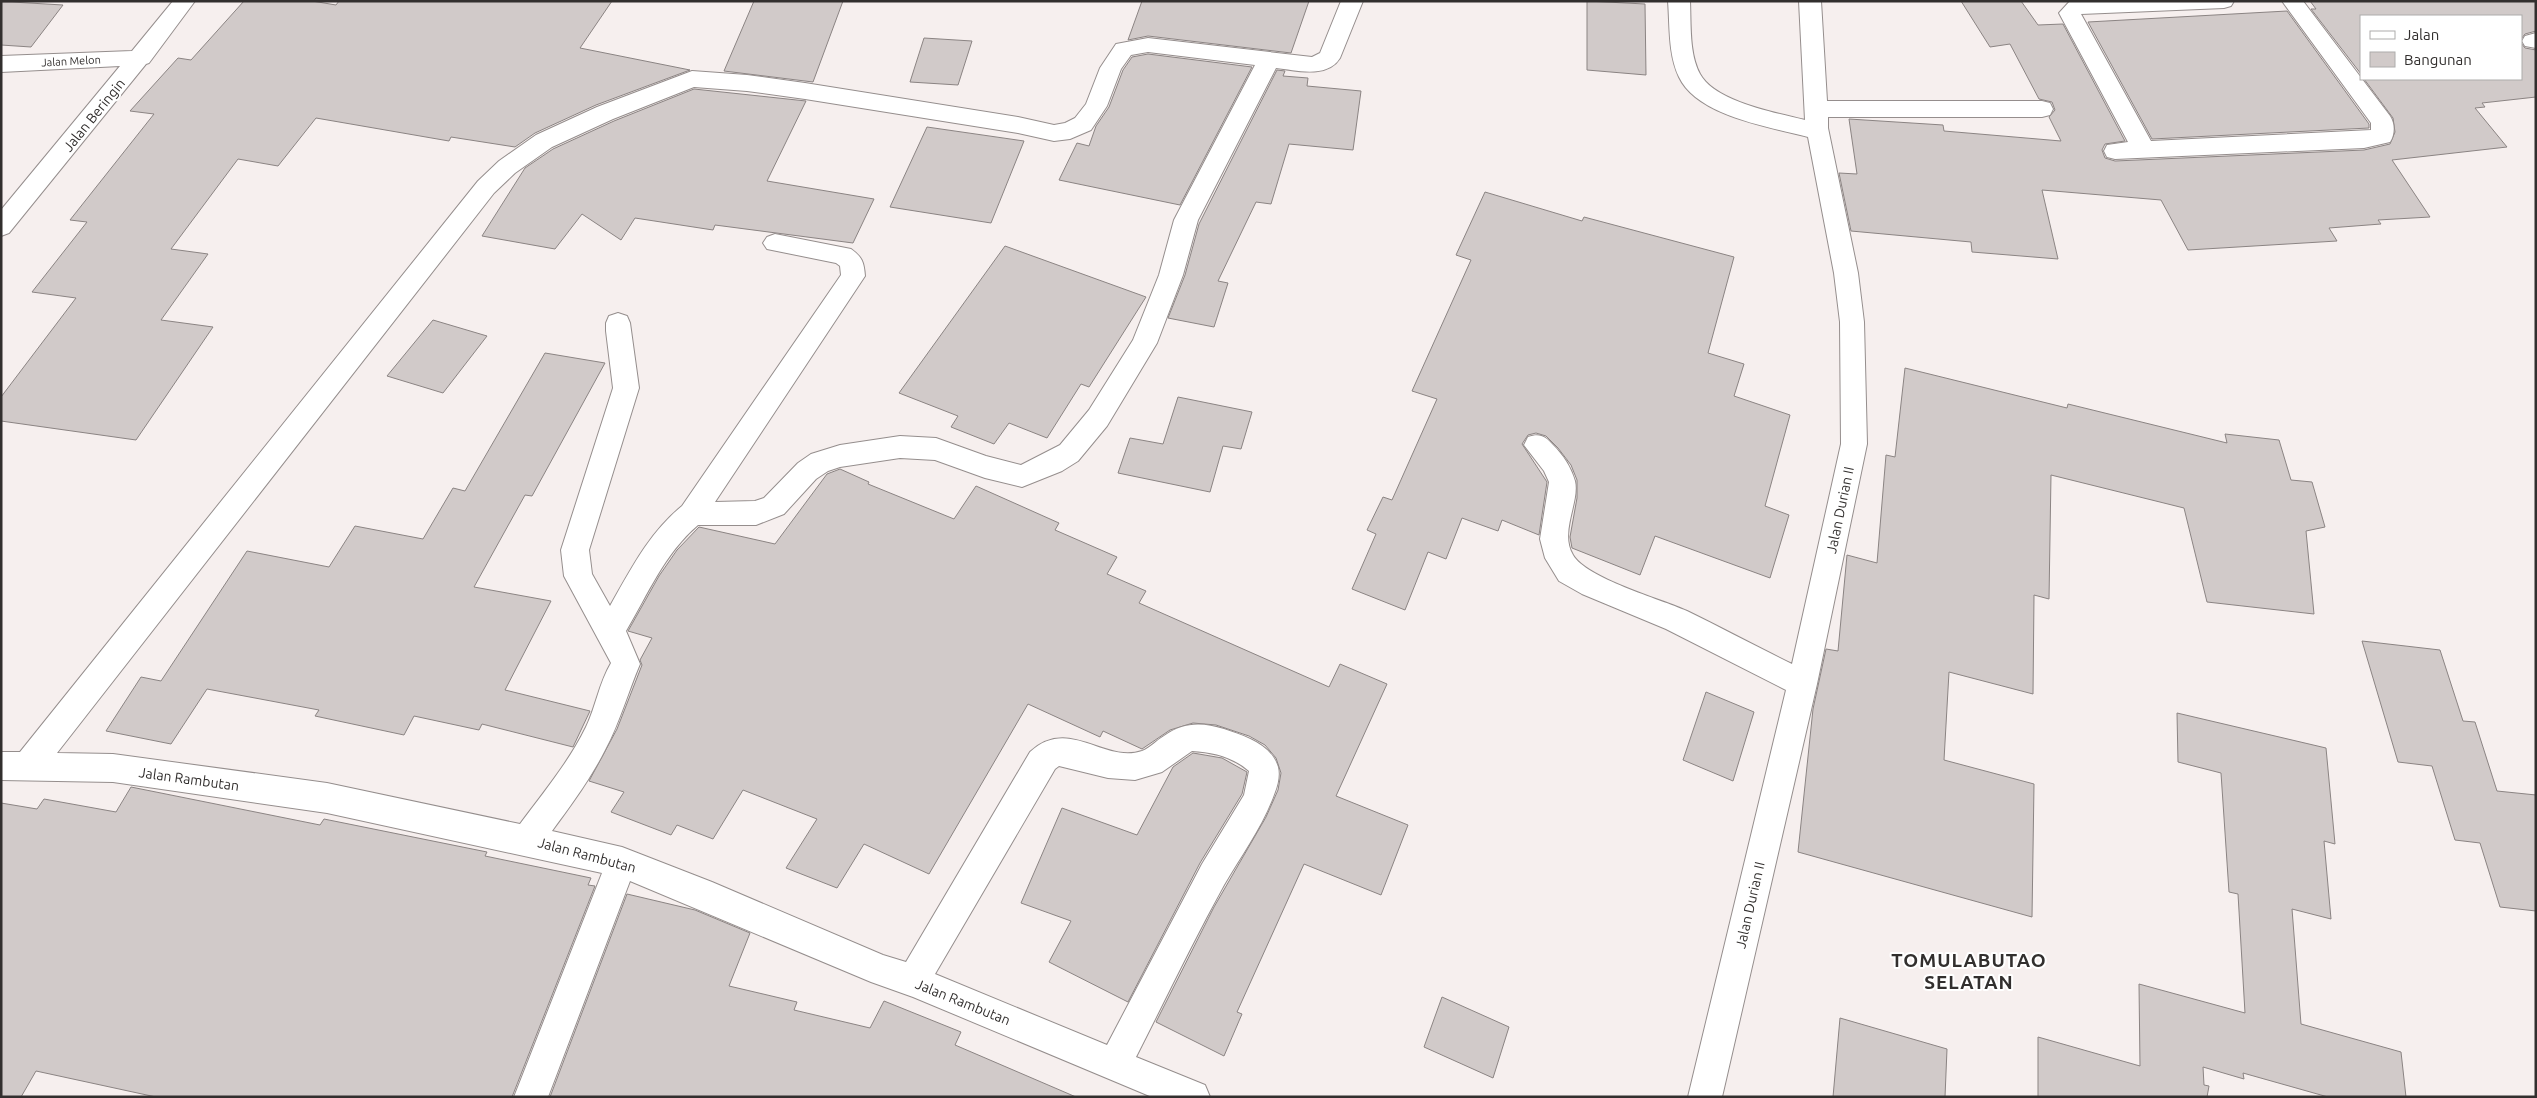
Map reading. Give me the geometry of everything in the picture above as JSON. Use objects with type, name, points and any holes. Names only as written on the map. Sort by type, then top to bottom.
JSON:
[{"type":"street","name":"Jalan Beringin","points":[[1,227],[141,58],[185,1]]},
{"type":"street","points":[[15,766],[486,187],[507,167],[544,141],[604,113],[692,79],[747,82],[1018,125],[1054,133],[1070,131],[1083,124],[1096,106],[1111,68],[1124,49],[1148,45],[1308,66],[1321,63],[1329,58],[1352,1]]},
{"type":"street","points":[[1679,1],[1685,62],[1690,79],[1701,90],[1742,111],[1817,120],[2042,109]]},
{"type":"street","name":"Jalan Durian II","points":[[1705,1097],[1802,684],[1854,444],[1852,322],[1846,273],[1817,120],[1810,1]]},
{"type":"street","points":[[2144,150],[2070,13],[2075,7],[2224,1]]},
{"type":"street","points":[[2114,151],[2364,140],[2382,136],[2382,122],[2292,1]]},
{"type":"street","name":"Jalan Melon","points":[[1,64],[141,58]]},
{"type":"street","points":[[692,514],[756,513],[774,506],[807,471],[820,462],[840,456],[900,447],[936,449],[985,467],[1022,476],[1053,463],[1069,453],[1098,418],[1144,343],[1171,275],[1186,220],[1269,60]]},
{"type":"street","points":[[610,632],[661,546],[676,527],[692,514],[853,276],[852,262],[842,256],[775,243]]},
{"type":"street","points":[[527,840],[567,786],[595,740],[610,707],[617,679],[626,664],[616,641],[578,576],[575,550],[626,388],[626,365],[618,341],[618,323]]},
{"type":"street","points":[[1536,445],[1554,464],[1562,482],[1554,539],[1559,558],[1569,572],[1592,585],[1676,620],[1802,684]]},
{"type":"street","points":[[913,981],[1041,762],[1047,756],[1058,752],[1105,763],[1142,766],[1164,755],[1180,742],[1191,737],[1243,748],[1259,760],[1264,768],[1264,779],[1251,816],[1217,868],[1115,1063]]},
{"type":"street","name":"Jalan Rambutan","points":[[15,766],[112,768],[327,798],[622,862],[700,893],[882,971],[913,981],[1115,1063],[1193,1097]]},
{"type":"street","points":[[531,1097],[622,862]]},
{"type":"building","points":[[244,1],[312,1],[336,5],[339,1],[612,1],[580,48],[690,70],[596,105],[535,133],[515,147],[451,137],[449,141],[316,118],[278,166],[238,159],[171,249],[208,254],[161,320],[213,327],[136,440],[1,421],[1,397],[76,298],[32,292],[87,222],[70,220],[154,114],[130,111],[178,58],[191,60]]},
{"type":"building","points":[[754,1],[843,1],[813,82],[724,71]]},
{"type":"building","points":[[1142,1],[1309,1],[1291,53],[1148,36],[1128,40]]},
{"type":"building","points":[[1587,1],[1645,4],[1646,75],[1587,70]]},
{"type":"building","points":[[1961,1],[2021,1],[2038,25],[2063,24],[2125,141],[2105,144],[2102,150],[2105,158],[2115,161],[2364,150],[2390,144],[2395,132],[2393,118],[2365,80],[2522,80],[2522,44],[2525,48],[2536,50],[2536,97],[2482,103],[2485,107],[2475,108],[2507,147],[2392,160],[2430,217],[2378,220],[2381,224],[2329,228],[2337,241],[2188,250],[2161,200],[2042,190],[2058,259],[1972,252],[1971,242],[1851,231],[1839,173],[1857,174],[1849,119],[1943,125],[1944,131],[2061,141],[2049,117],[2055,110],[2052,102],[2039,99],[2010,44],[1990,47]]},
{"type":"building","points":[[2310,1],[2536,1],[2536,31],[2525,34],[2522,38],[2522,15],[2360,15],[2360,73],[2311,9],[2316,9]]},
{"type":"building","points":[[1,2],[63,5],[31,47],[1,45]]},
{"type":"building","points":[[2287,11],[2369,124],[2369,128],[2152,139],[2088,22]]},
{"type":"building","points":[[924,38],[972,41],[958,85],[910,82]]},
{"type":"building","points":[[1148,54],[1252,67],[1180,205],[1059,180],[1077,143],[1089,146],[1096,126],[1109,107],[1123,70],[1132,57]]},
{"type":"building","points":[[1277,70],[1285,71],[1283,76],[1308,78],[1307,86],[1361,91],[1353,150],[1289,144],[1271,204],[1256,202],[1218,281],[1228,283],[1214,327],[1168,318],[1185,275],[1199,224]]},
{"type":"building","points":[[694,89],[806,101],[767,181],[874,199],[853,243],[715,225],[713,230],[635,218],[621,240],[582,214],[555,249],[482,236],[525,168],[553,149],[614,121]]},
{"type":"building","points":[[927,127],[1024,141],[991,223],[890,207]]},
{"type":"building","points":[[1485,192],[1582,221],[1584,217],[1734,257],[1708,353],[1744,364],[1734,396],[1790,415],[1765,506],[1789,515],[1770,578],[1655,536],[1640,575],[1572,548],[1570,537],[1577,498],[1577,480],[1571,465],[1558,448],[1546,436],[1536,433],[1528,435],[1522,444],[1547,482],[1539,535],[1502,520],[1498,531],[1462,518],[1446,559],[1428,552],[1405,610],[1352,589],[1376,534],[1367,530],[1383,497],[1392,500],[1437,399],[1412,391],[1471,260],[1456,255]]},
{"type":"building","points":[[1005,246],[1146,297],[1089,387],[1081,384],[1047,438],[1009,423],[994,444],[951,427],[958,416],[899,393]]},
{"type":"building","points":[[433,320],[487,336],[443,393],[387,376]]},
{"type":"building","points":[[545,353],[605,363],[532,496],[525,495],[474,587],[551,601],[505,690],[590,711],[573,747],[482,724],[479,730],[414,716],[404,735],[315,716],[319,710],[207,689],[171,744],[106,731],[141,677],[161,681],[247,551],[329,567],[355,526],[423,539],[453,488],[465,491]]},
{"type":"building","points":[[1905,368],[2067,408],[2068,404],[2227,443],[2225,434],[2279,440],[2291,480],[2312,482],[2325,527],[2306,531],[2314,614],[2207,602],[2184,508],[2051,475],[2049,599],[2034,595],[2033,694],[1949,672],[1944,760],[2034,784],[2032,917],[1798,852],[1813,709],[1826,649],[1838,651],[1847,555],[1877,563],[1886,455],[1895,457]]},
{"type":"building","points":[[1178,397],[1252,412],[1241,449],[1223,446],[1210,492],[1118,473],[1130,438],[1163,444]]},
{"type":"building","points":[[840,469],[869,482],[868,484],[954,519],[976,486],[1059,523],[1055,530],[1117,557],[1107,574],[1146,591],[1139,603],[1329,687],[1340,664],[1387,684],[1336,796],[1408,825],[1381,895],[1304,864],[1237,1012],[1242,1014],[1224,1056],[1156,1022],[1214,907],[1266,817],[1278,790],[1281,773],[1276,758],[1265,745],[1249,736],[1216,725],[1193,723],[1170,730],[1142,749],[1103,731],[1100,737],[1028,704],[929,874],[864,844],[837,888],[786,868],[817,819],[743,790],[713,839],[677,825],[671,835],[611,812],[624,792],[589,781],[617,729],[642,665],[640,660],[652,638],[628,631],[659,576],[677,550],[699,527],[775,544],[827,474]]},
{"type":"building","points":[[2362,641],[2440,650],[2463,721],[2475,722],[2497,791],[2536,795],[2536,911],[2500,907],[2480,843],[2455,840],[2432,766],[2398,762]]},
{"type":"building","points":[[1706,692],[1754,712],[1733,781],[1683,760]]},
{"type":"building","points":[[2177,713],[2326,748],[2335,844],[2324,841],[2331,919],[2292,909],[2301,1024],[2401,1052],[2406,1097],[2328,1097],[2243,1073],[2244,1079],[2203,1067],[2204,1085],[2209,1086],[2207,1097],[2038,1097],[2038,1037],[2140,1066],[2139,984],[2245,1013],[2238,894],[2229,892],[2221,773],[2178,762]]},
{"type":"building","points":[[1193,753],[1222,758],[1247,772],[1242,794],[1200,863],[1128,1002],[1049,962],[1071,921],[1021,903],[1062,808],[1137,835],[1173,767]]},
{"type":"building","points":[[131,787],[320,825],[324,819],[487,852],[485,856],[591,878],[588,885],[595,886],[512,1097],[156,1097],[36,1071],[21,1097],[1,1097],[1,803],[37,809],[44,799],[116,812]]},
{"type":"building","points":[[627,894],[695,910],[750,933],[729,986],[797,1002],[794,1010],[870,1028],[884,1001],[961,1032],[955,1045],[1076,1097],[550,1097]]},
{"type":"building","points":[[1442,997],[1509,1027],[1493,1078],[1424,1047]]},
{"type":"building","points":[[1840,1018],[1947,1049],[1945,1097],[1833,1097]]},
{"type":"district","name":"TOMULABUTAO SELATAN","points":[[1969,971]]}]
